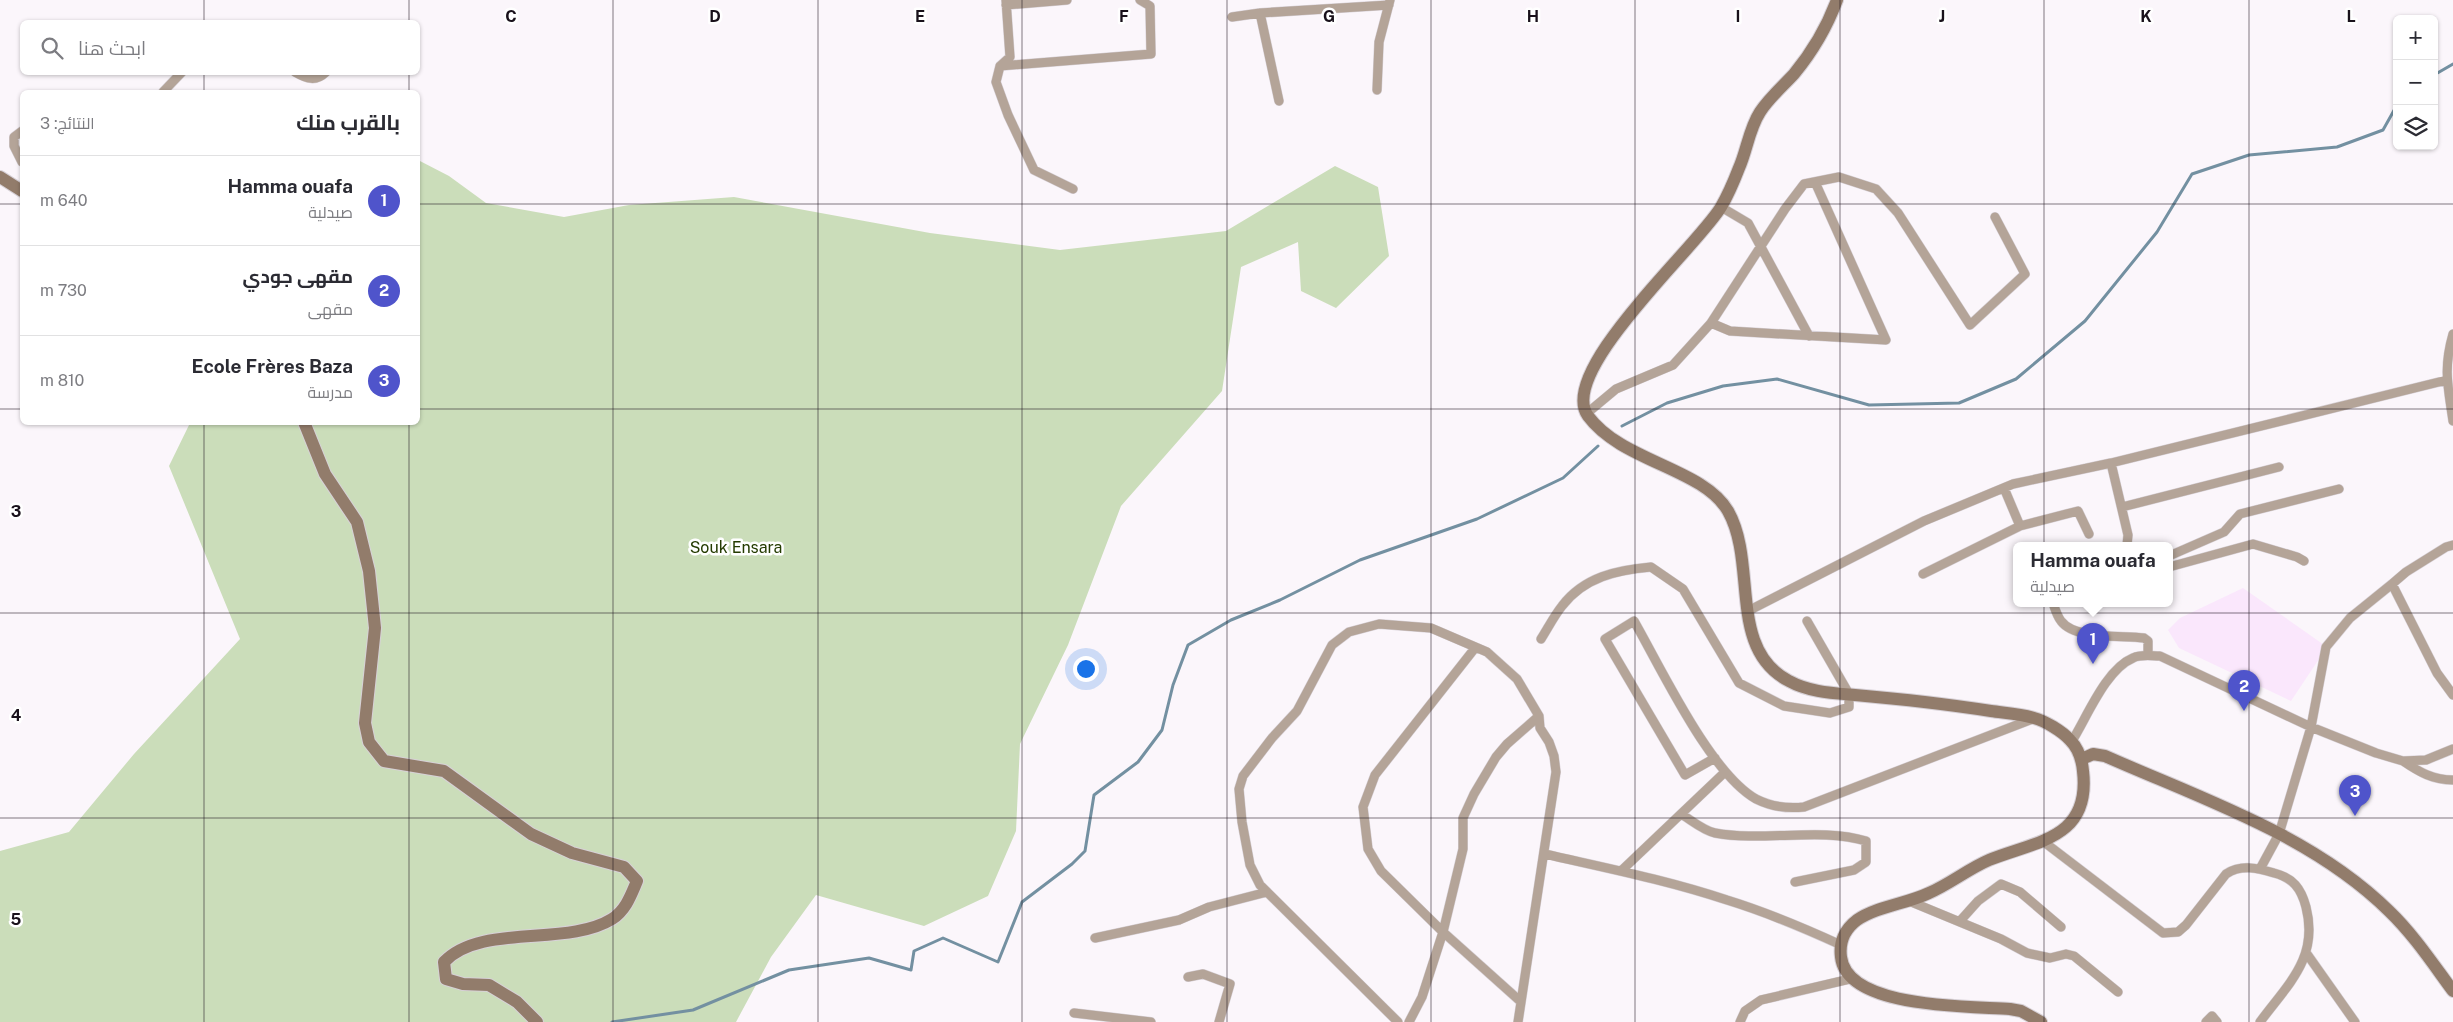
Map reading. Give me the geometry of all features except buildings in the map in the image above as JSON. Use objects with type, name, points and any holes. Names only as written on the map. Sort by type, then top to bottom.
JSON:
[{"type":"main road","points":[[1837,0],[1830,20],[1812,51],[1761,112],[1752,128],[1739,168],[1721,207],[1704,230],[1629,314],[1600,355],[1584,389],[1582,402],[1586,414],[1607,434],[1628,449],[1703,486],[1716,496],[1727,510],[1734,526],[1739,547],[1748,612],[1759,657],[1771,671],[1793,684],[1820,692],[1941,703],[2035,718],[2072,741],[2082,759],[2084,784],[2082,804],[2068,824],[2044,842],[1970,868],[1930,893],[1866,915],[1852,924],[1844,934],[1841,945],[1844,970],[1850,979],[1862,987],[1888,997],[1925,1003],[2021,1011],[2041,1022]]},
{"type":"main road","points":[[0,177],[20,190]]},
{"type":"main road","points":[[305,425],[325,474],[357,522],[369,571],[375,628],[364,723],[369,742],[384,762],[444,771],[531,834],[572,853],[624,868],[637,881],[628,903],[612,918],[584,929],[472,944],[452,953],[444,962],[446,979],[463,984],[489,985],[517,1002],[537,1022]]},
{"type":"main road","points":[[2082,759],[2093,754],[2105,756],[2279,834],[2335,868],[2388,910],[2408,931],[2453,991]]},
{"type":"street","points":[[1067,0],[1006,2],[1010,58],[1000,66],[996,82],[1008,115],[1034,170],[1073,189]]},
{"type":"street","points":[[1000,66],[1151,54],[1150,6],[1140,0]]},
{"type":"street","points":[[1232,17],[1260,13],[1390,3],[1379,42],[1377,90]]},
{"type":"street","points":[[1260,13],[1279,101]]},
{"type":"street","points":[[165,90],[179,75]]},
{"type":"street","points":[[301,75],[309,79],[320,78],[323,75]]},
{"type":"street","points":[[20,132],[14,137],[14,146],[20,158]]},
{"type":"street","points":[[1586,414],[1616,389],[1673,365],[1712,323],[1785,209],[1804,184],[1839,177],[1876,189],[1898,213],[1970,325],[2025,274],[1995,217]]},
{"type":"street","points":[[1712,323],[1730,331],[1886,340],[1815,182]]},
{"type":"street","points":[[1721,207],[1748,223],[1809,336]]},
{"type":"street","points":[[2453,334],[2446,357],[2447,380],[2453,421]]},
{"type":"street","points":[[1748,612],[1924,521],[2004,488],[2040,477],[2111,463],[2447,380]]},
{"type":"street","points":[[2111,463],[2128,536],[2127,542]]},
{"type":"street","points":[[2122,507],[2278,467]]},
{"type":"street","points":[[2004,488],[2020,526]]},
{"type":"street","points":[[2173,554],[2224,532],[2240,514],[2340,489]]},
{"type":"street","points":[[1923,574],[2020,526],[2078,511],[2089,534]]},
{"type":"street","points":[[2173,566],[2253,544],[2297,556],[2304,561]]},
{"type":"street","points":[[2260,869],[2279,834],[2311,727],[2326,647],[2350,618],[2392,584],[2422,562],[2446,547],[2453,545]]},
{"type":"street","points":[[1542,639],[1562,606],[1580,587],[1617,570],[1651,567],[1682,589],[1739,683],[1784,706],[1830,713],[1849,707],[1849,694],[1807,622]]},
{"type":"street","points":[[2392,584],[2437,673],[2453,695]]},
{"type":"street","points":[[2054,607],[2059,619],[2065,626],[2080,633],[2144,638],[2148,641],[2148,655]]},
{"type":"street","points":[[1715,758],[1685,775],[1605,639],[1634,621],[1698,734],[1725,772],[1755,798],[1774,806],[1804,807],[2035,718]]},
{"type":"street","points":[[1398,1022],[1267,892],[1254,876],[1250,865],[1238,800],[1243,776],[1305,700],[1332,646],[1349,632],[1379,624],[1431,628],[1487,652],[1517,679],[1539,716],[1540,728],[1550,742],[1556,772],[1518,1022]]},
{"type":"street","points":[[1475,648],[1375,775],[1363,807],[1368,849],[1381,871],[1443,932],[1520,1001]]},
{"type":"street","points":[[2072,741],[2110,677],[2122,664],[2134,657],[2160,656],[2311,727],[2403,761],[2420,773],[2434,778],[2453,780]]},
{"type":"street","points":[[1409,1022],[1422,997],[1443,932],[1463,849],[1463,818],[1474,794],[1502,751],[1539,716]]},
{"type":"street","points":[[2403,761],[2426,760],[2453,749]]},
{"type":"street","points":[[1621,871],[1725,772]]},
{"type":"street","points":[[1681,814],[1713,833],[1774,837],[1848,836],[1866,842],[1866,862],[1854,870],[1795,882]]},
{"type":"street","points":[[2044,842],[2164,933],[2178,932],[2186,925],[2226,874],[2233,869],[2260,869],[2292,881],[2303,896],[2309,925],[2307,954],[2298,972],[2260,1022]]},
{"type":"street","points":[[1545,854],[1621,871],[1727,900],[1792,923],[1841,945]]},
{"type":"street","points":[[1960,922],[1978,901],[2001,884],[2020,892],[2061,927]]},
{"type":"street","points":[[1095,938],[1179,920],[1209,907],[1267,892]]},
{"type":"street","points":[[1909,901],[2027,953],[2050,958],[2066,954],[2074,956],[2118,992]]},
{"type":"street","points":[[2307,954],[2355,1022]]},
{"type":"street","points":[[1188,977],[1203,974],[1230,984],[1219,1022]]},
{"type":"street","points":[[1740,1022],[1745,1011],[1761,1000],[1850,979]]},
{"type":"street","points":[[1074,1013],[1151,1022]]},
{"type":"street","points":[[2206,1022],[2212,1016],[2217,1022]]},
{"type":"shaded area","points":[[2243,588],[2327,647],[2291,701],[2179,648],[2168,630],[2180,618]]},
{"type":"green space","name":"Souk Ensara","points":[[420,161],[449,176],[486,203],[564,217],[629,205],[734,197],[930,233],[1060,250],[1226,231],[1335,166],[1378,187],[1389,256],[1336,308],[1301,291],[1298,242],[1241,267],[1222,391],[1121,506],[1068,645],[1020,744],[1016,831],[988,896],[924,926],[816,895],[771,957],[736,1022],[0,1022],[0,851],[69,832],[134,754],[240,639],[169,466],[189,425],[420,425]]},
{"type":"waterway","points":[[2438,73],[2453,64]]},
{"type":"waterway","points":[[1622,426],[1667,403],[1723,386],[1777,379],[1869,405],[1959,403],[2016,379],[2085,321],[2157,232],[2192,174],[2249,155],[2337,147],[2383,130],[2393,112]]},
{"type":"waterway","points":[[612,1022],[693,1010],[789,970],[869,958],[911,970],[914,951],[943,938],[998,962],[1022,902],[1072,864],[1085,851],[1094,795],[1138,762],[1162,730],[1173,685],[1188,645],[1231,620],[1280,600],[1360,560],[1477,519],[1563,478],[1598,446]]},
{"type":"place","name":"Hamma ouafa","points":[[2093,664]]},
{"type":"place","name":"مقهى جودي","points":[[2244,711]]},
{"type":"place","name":"Ecole Frères Baza","points":[[2355,816]]}]
